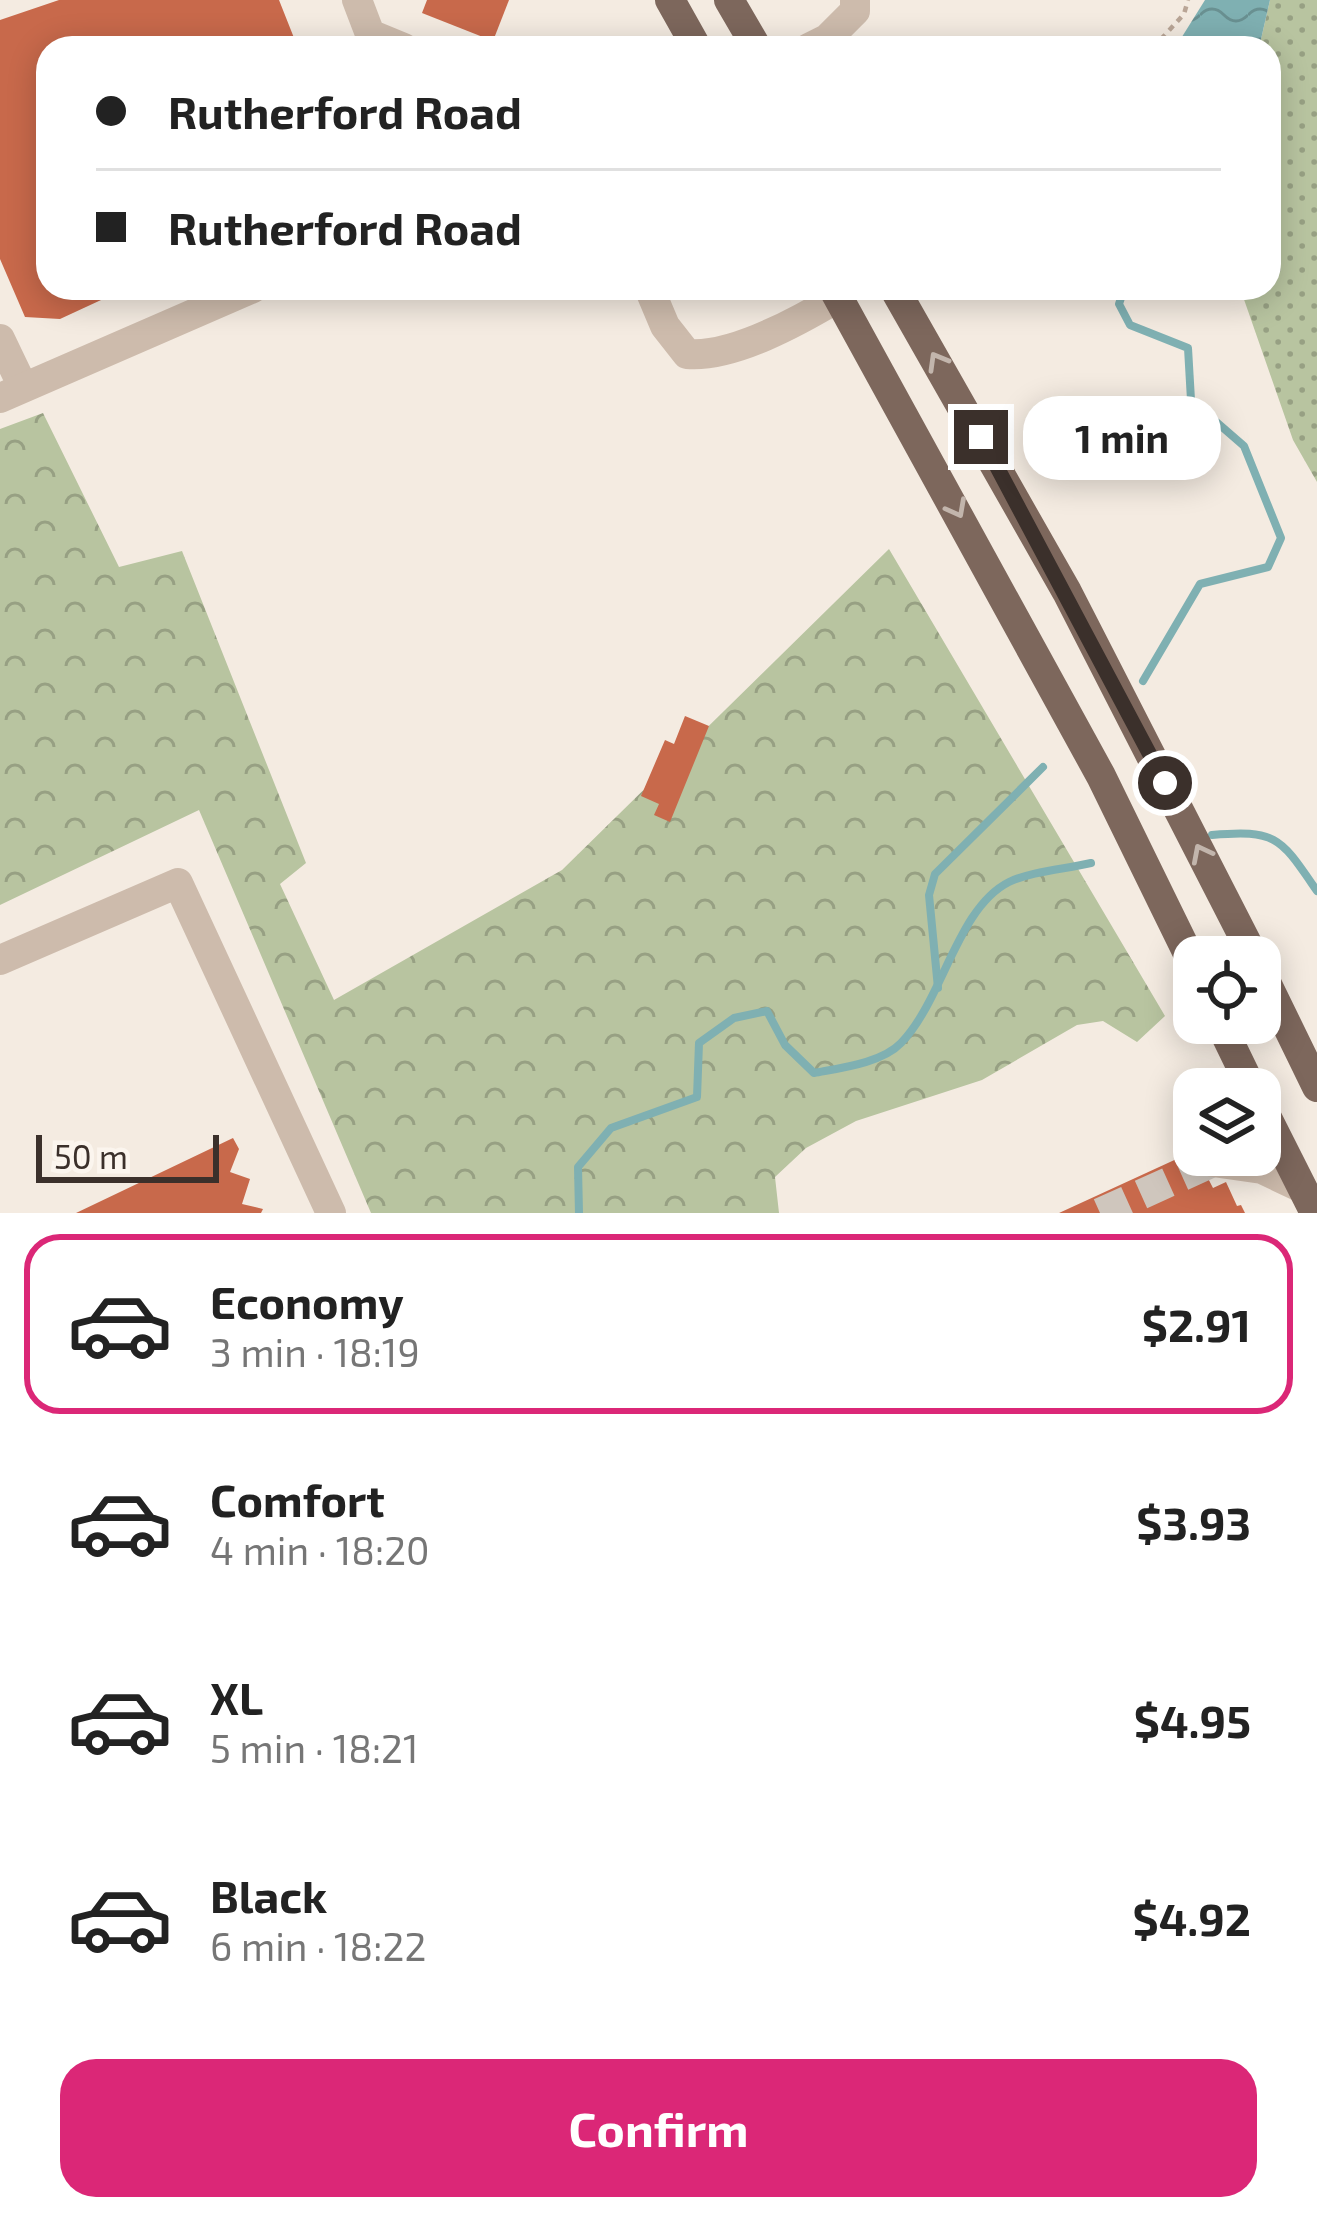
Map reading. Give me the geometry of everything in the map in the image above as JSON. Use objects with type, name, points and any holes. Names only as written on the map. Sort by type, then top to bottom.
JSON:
[{"type":"main road","points":[[670,0],[691,36]]},
{"type":"main road","points":[[729,0],[750,36]]},
{"type":"main road","points":[[840,300],[1100,776],[1179,936]]},
{"type":"main road","points":[[901,300],[1067,592],[1243,936]]},
{"type":"main road","points":[[1281,1013],[1317,1088]]},
{"type":"main road","points":[[1281,1146],[1308,1200]]},
{"type":"street","points":[[357,0],[375,36]]},
{"type":"street","points":[[829,36],[855,10],[855,0]]},
{"type":"street","points":[[0,339],[11,393],[225,300]]},
{"type":"street","points":[[654,300],[665,326],[687,354],[711,356],[808,315],[827,300]]},
{"type":"street","points":[[0,961],[178,883],[331,1213]]},
{"type":"street","points":[[1272,1176],[1308,1200]]},
{"type":"path","points":[[1164,36],[1184,14],[1188,0]]},
{"type":"green space","points":[[1270,0],[1317,0],[1317,482],[1293,440],[1244,300],[1281,300],[1281,36],[1262,36]]},
{"type":"green space","points":[[43,413],[119,567],[182,551],[306,863],[280,884],[334,1000],[562,870],[889,549],[1165,1016],[1137,1042],[1103,1021],[1077,1025],[982,1080],[856,1121],[806,1148],[775,1177],[779,1213],[371,1213],[199,810],[0,905],[0,429]]},
{"type":"water","points":[[1205,0],[1270,0],[1262,36],[1182,36]]},
{"type":"building","points":[[59,0],[279,0],[293,36],[36,36],[36,300],[101,300],[60,319],[25,317],[0,259],[0,20]]},
{"type":"building","points":[[427,0],[509,0],[495,36],[480,36],[422,13]]},
{"type":"building","points":[[685,716],[709,726],[670,822],[654,815],[659,804],[641,796],[665,740],[674,744]]},
{"type":"building","points":[[233,1138],[239,1149],[230,1172],[250,1179],[242,1204],[263,1209],[261,1213],[76,1213]]},
{"type":"building","points":[[1173,1161],[1173,1176],[1207,1176],[1213,1188],[1226,1182],[1245,1213],[1059,1213]]},
{"type":"waterway","points":[[1120,300],[1130,325],[1188,348],[1191,400],[1244,446],[1281,538],[1268,567],[1200,584],[1143,681]]},
{"type":"waterway","points":[[938,988],[929,895],[935,874],[1043,767]]},
{"type":"waterway","points":[[1212,835],[1251,834],[1276,841],[1317,891]]},
{"type":"waterway","points":[[579,1213],[578,1167],[611,1128],[697,1097],[699,1043],[734,1018],[767,1011],[785,1045],[814,1073],[883,1055],[916,1025],[963,933],[991,895],[1018,878],[1091,863]]},
{"type":"tunnel","points":[[1100,1213],[1182,1176]]},
{"type":"route","points":[[981,437],[1165,783]]}]
